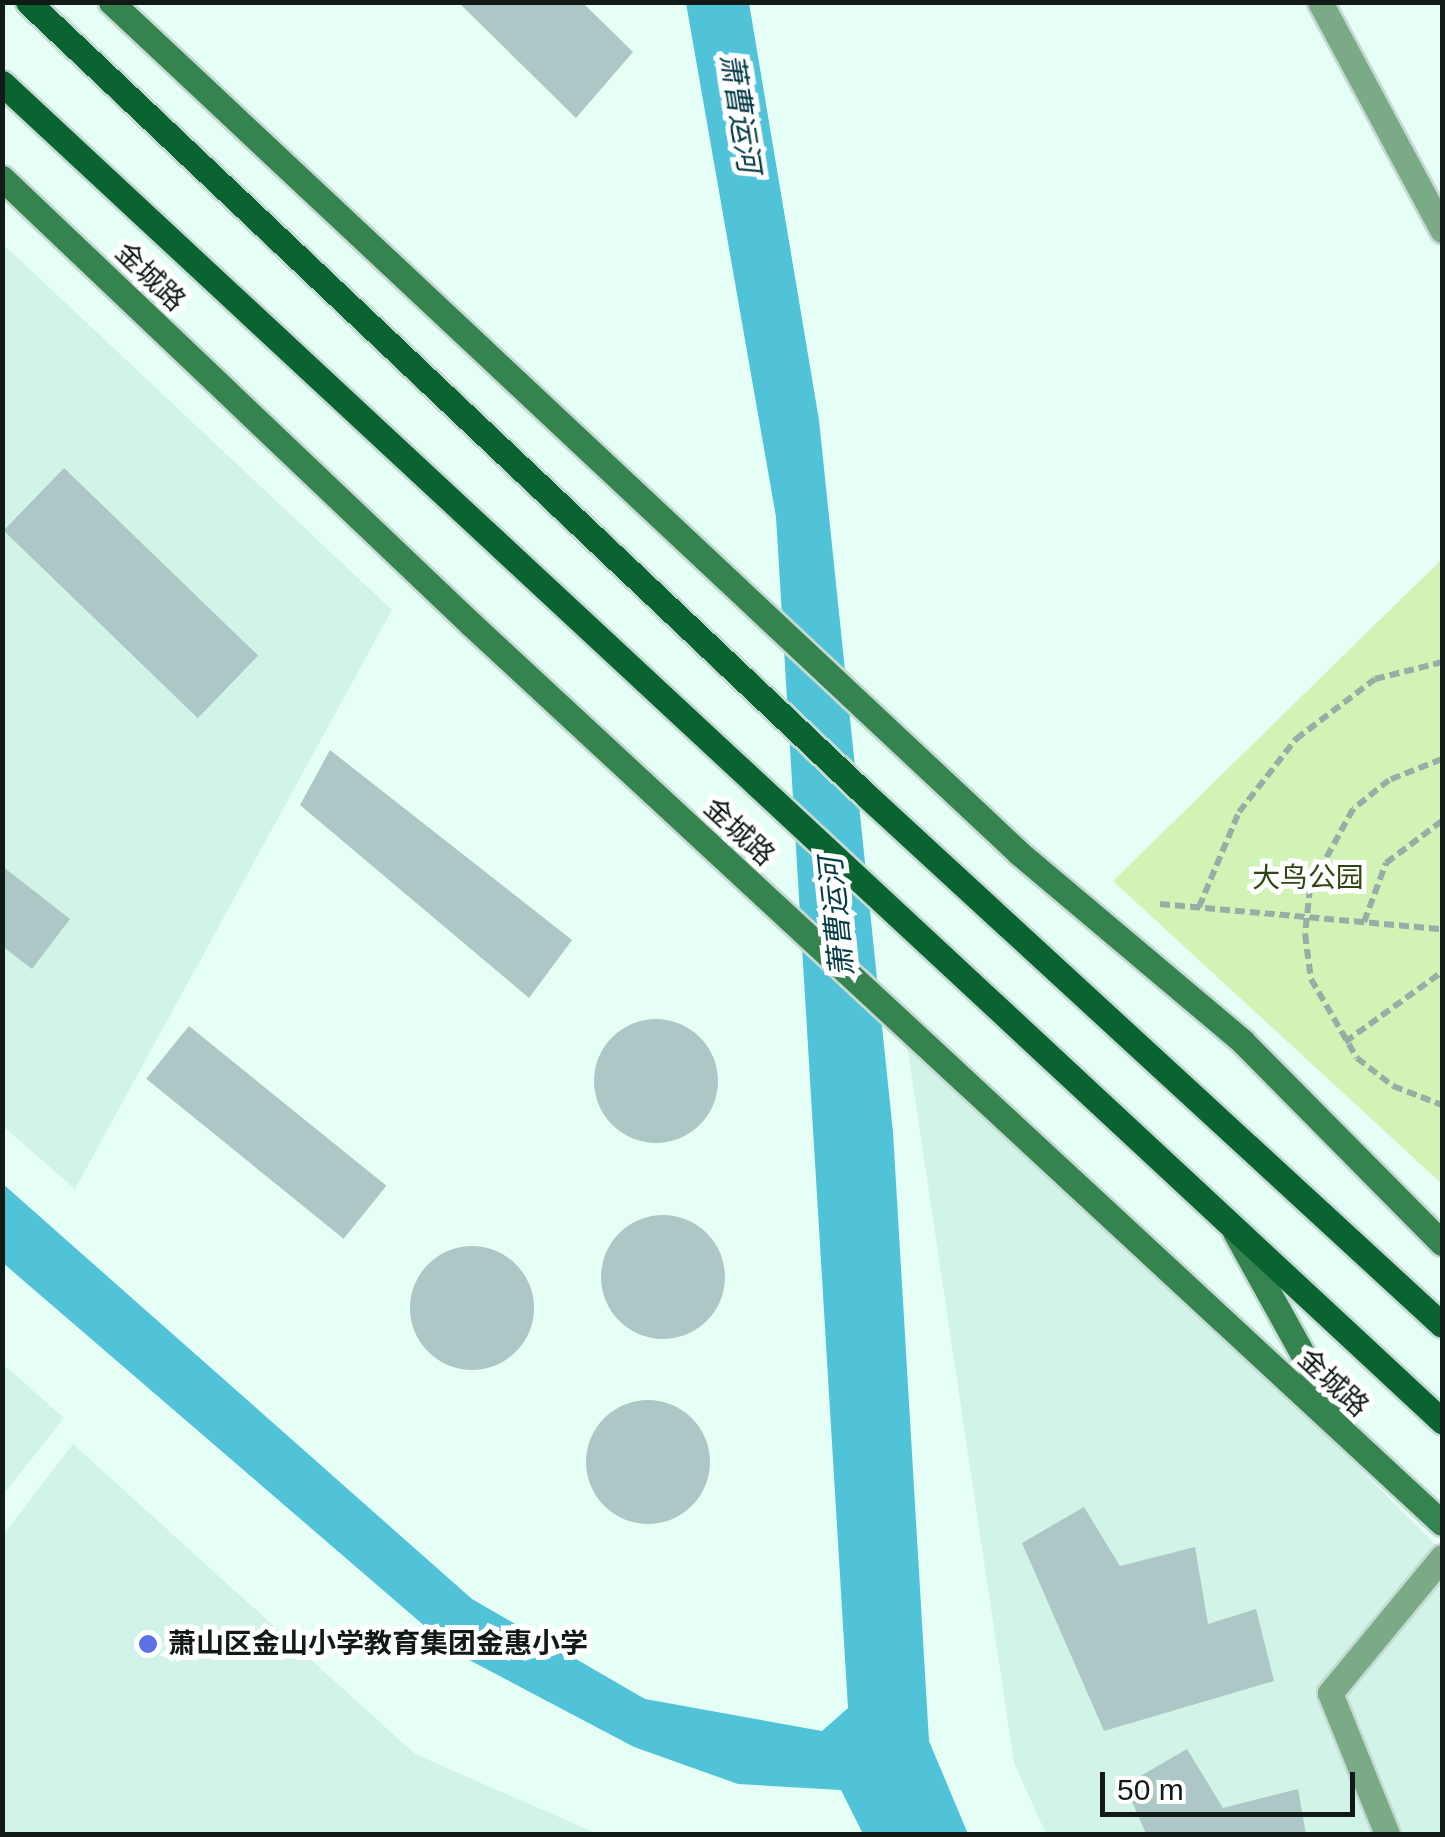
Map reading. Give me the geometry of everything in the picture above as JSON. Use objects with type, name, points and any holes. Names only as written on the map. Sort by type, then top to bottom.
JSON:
[{"type":"main road","points":[[28,2],[867,796],[1442,1325]]},
{"type":"main road","points":[[48,2],[64,33]]},
{"type":"main road","points":[[110,2],[1019,854],[1242,1041],[1442,1243]]},
{"type":"main road","name":"金城路","points":[[2,83],[763,785],[1442,1420]]},
{"type":"main road","name":"金城路","points":[[2,178],[751,885],[1442,1523]]},
{"type":"main road","points":[[1233,1227],[1352,1441]]},
{"type":"street","points":[[1320,2],[1442,230]]},
{"type":"street","points":[[1387,1834],[1330,1693],[1442,1557]]},
{"type":"path","points":[[1199,907],[1239,812],[1296,739],[1375,680],[1442,662]]},
{"type":"path","points":[[1442,759],[1389,780],[1354,809],[1326,846],[1306,917],[1311,979],[1345,1042],[1394,1086],[1442,1104]]},
{"type":"path","points":[[1364,922],[1386,862],[1442,821]]},
{"type":"path","points":[[1160,904],[1442,929]]},
{"type":"path","points":[[1345,1042],[1442,972]]},
{"type":"shaded area","points":[[3,244],[392,610],[75,1189],[3,1126]]},
{"type":"shaded area","points":[[902,1011],[1442,1551],[1442,1834],[1046,1834],[1014,1763]]},
{"type":"shaded area","points":[[3,1364],[64,1418],[3,1495]]},
{"type":"shaded area","name":"萧山区金山小学教育集团金惠小学","points":[[73,1444],[415,1754],[598,1834],[3,1834],[3,1535]]},
{"type":"green space","name":"大鸟公园","points":[[1442,559],[1442,1184],[1113,881]]},
{"type":"water","name":"萧曹运河","points":[[686,3],[749,3],[819,420],[893,1132],[929,1741],[968,1834],[863,1834],[841,1790],[738,1784],[634,1747],[456,1653],[3,1263],[3,1184],[472,1599],[645,1699],[822,1731],[848,1708],[776,517]]},
{"type":"building","points":[[458,2],[582,2],[633,52],[576,118]]},
{"type":"building","points":[[64,468],[258,656],[198,718],[4,531]]},
{"type":"building","points":[[330,750],[572,940],[529,998],[300,805]]},
{"type":"building","points":[[2,866],[70,919],[32,969],[2,946]]},
{"type":"building","points":[[656,1019],[680,1024],[700,1037],[713,1057],[718,1081],[713,1105],[700,1125],[680,1138],[656,1143],[632,1138],[612,1125],[599,1105],[594,1081],[599,1057],[612,1037],[632,1024]]},
{"type":"building","points":[[189,1026],[386,1186],[344,1239],[146,1079]]},
{"type":"building","points":[[663,1215],[687,1220],[707,1233],[720,1253],[725,1277],[720,1301],[707,1321],[687,1334],[663,1339],[639,1334],[619,1321],[606,1301],[601,1277],[606,1253],[619,1233],[639,1220]]},
{"type":"building","points":[[472,1246],[496,1251],[516,1264],[529,1284],[534,1308],[529,1332],[516,1352],[496,1365],[472,1370],[448,1365],[428,1352],[415,1332],[410,1308],[415,1284],[428,1264],[448,1251]]},
{"type":"building","points":[[648,1400],[672,1405],[692,1418],[705,1438],[710,1462],[705,1486],[692,1506],[672,1519],[648,1524],[624,1519],[604,1506],[591,1486],[586,1462],[591,1438],[604,1418],[624,1405]]},
{"type":"building","points":[[1084,1507],[1120,1566],[1195,1547],[1208,1624],[1256,1609],[1274,1681],[1104,1731],[1022,1543]]},
{"type":"building","points":[[1187,1749],[1223,1808],[1298,1789],[1306,1834],[1146,1834],[1125,1785]]},
{"type":"place","name":"萧山区金山小学教育集团金惠小学","points":[[148,1644]]}]
